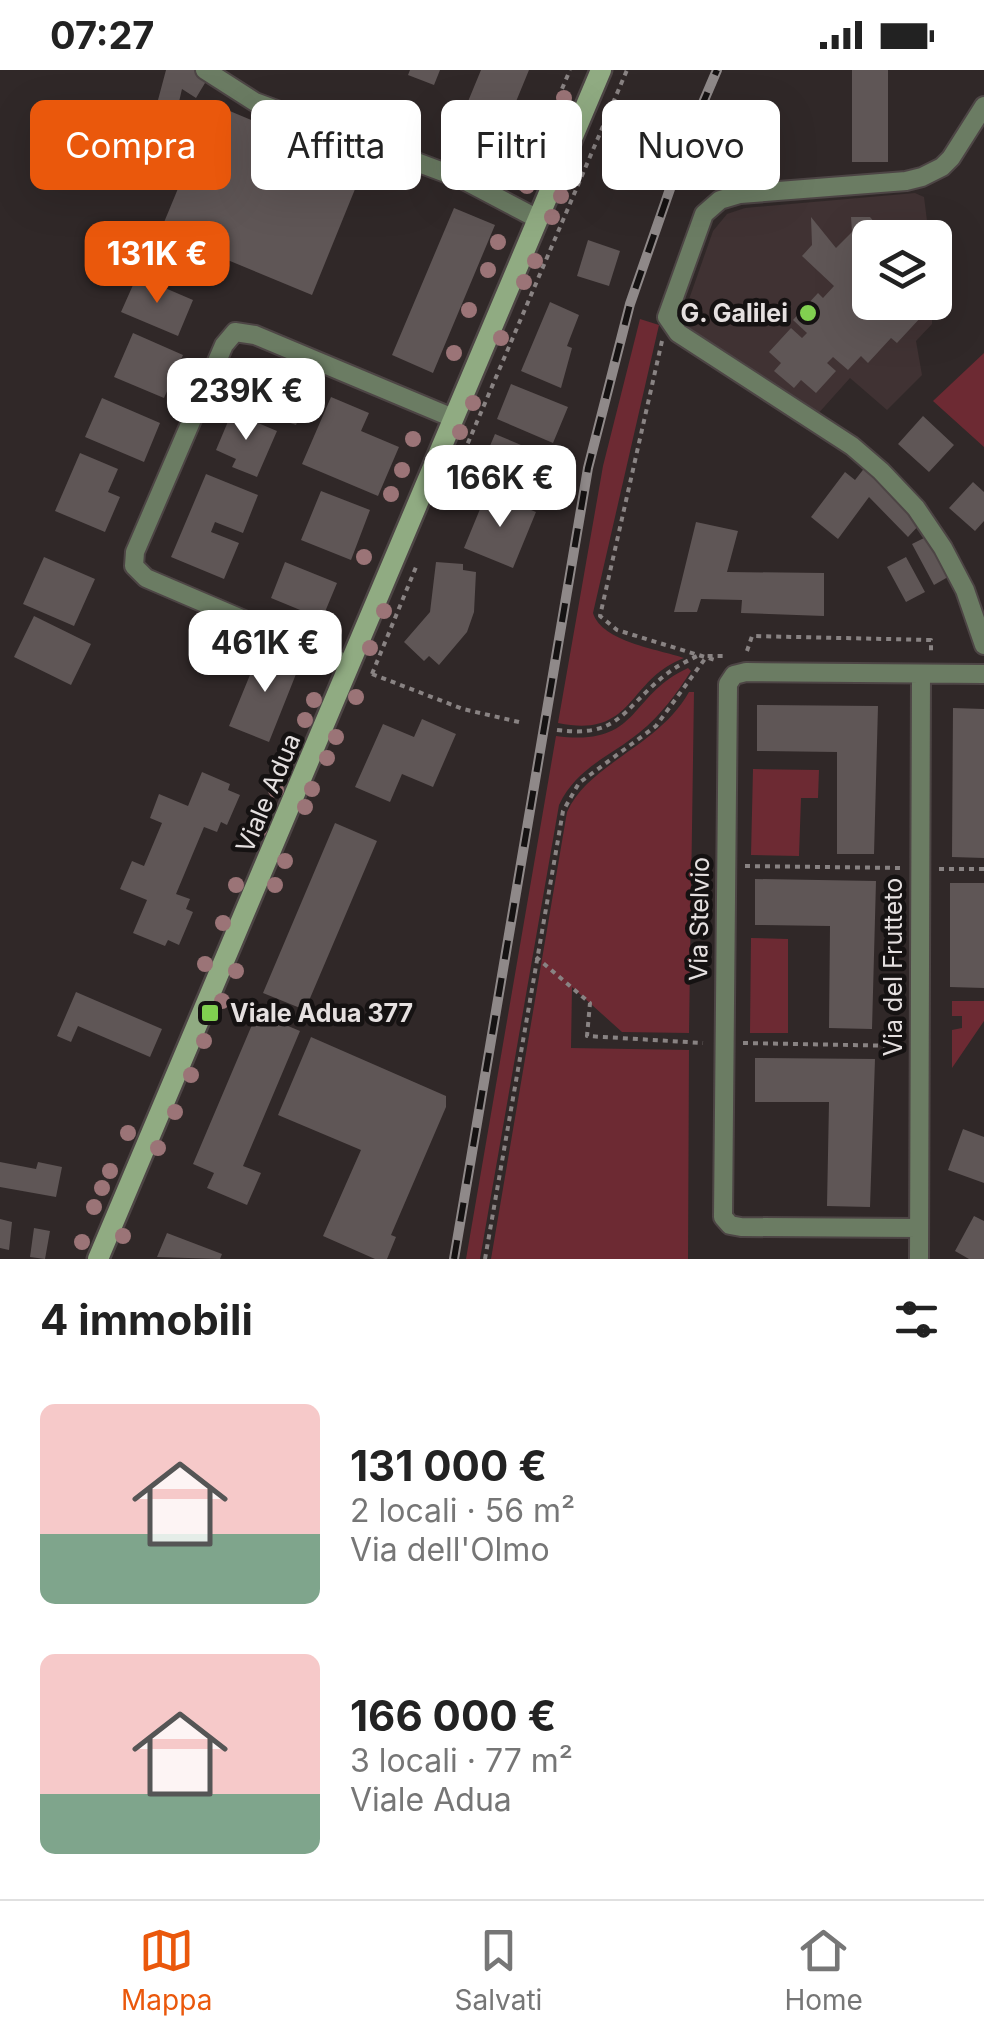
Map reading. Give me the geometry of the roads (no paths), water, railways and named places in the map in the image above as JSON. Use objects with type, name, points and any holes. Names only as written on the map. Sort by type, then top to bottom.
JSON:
[{"type":"main road","name":"Viale Adua","points":[[98,1259],[601,70]]},
{"type":"street","points":[[205,70],[255,102],[462,179],[538,219]]},
{"type":"street","points":[[984,106],[942,167],[913,180],[740,194],[720,200],[701,220],[668,309],[668,322],[882,470],[916,508],[943,548],[984,645]]},
{"type":"street","points":[[349,665],[146,578],[134,566],[135,552],[224,345],[236,332],[255,335],[453,418]]},
{"type":"street","name":"Via Stelvio","points":[[919,1228],[742,1227],[726,1222],[722,1210],[722,1043],[728,684],[737,673],[921,674]]},
{"type":"street","points":[[921,674],[984,674]]},
{"type":"street","name":"Via del Frutteto","points":[[919,1259],[921,674]]},
{"type":"railway","points":[[454,1259],[588,468],[630,304],[687,140],[717,70]]},
{"type":"place","name":"G. Galilei","points":[[808,313]]},
{"type":"place","name":"Viale Adua 377","points":[[210,1013]]}]
